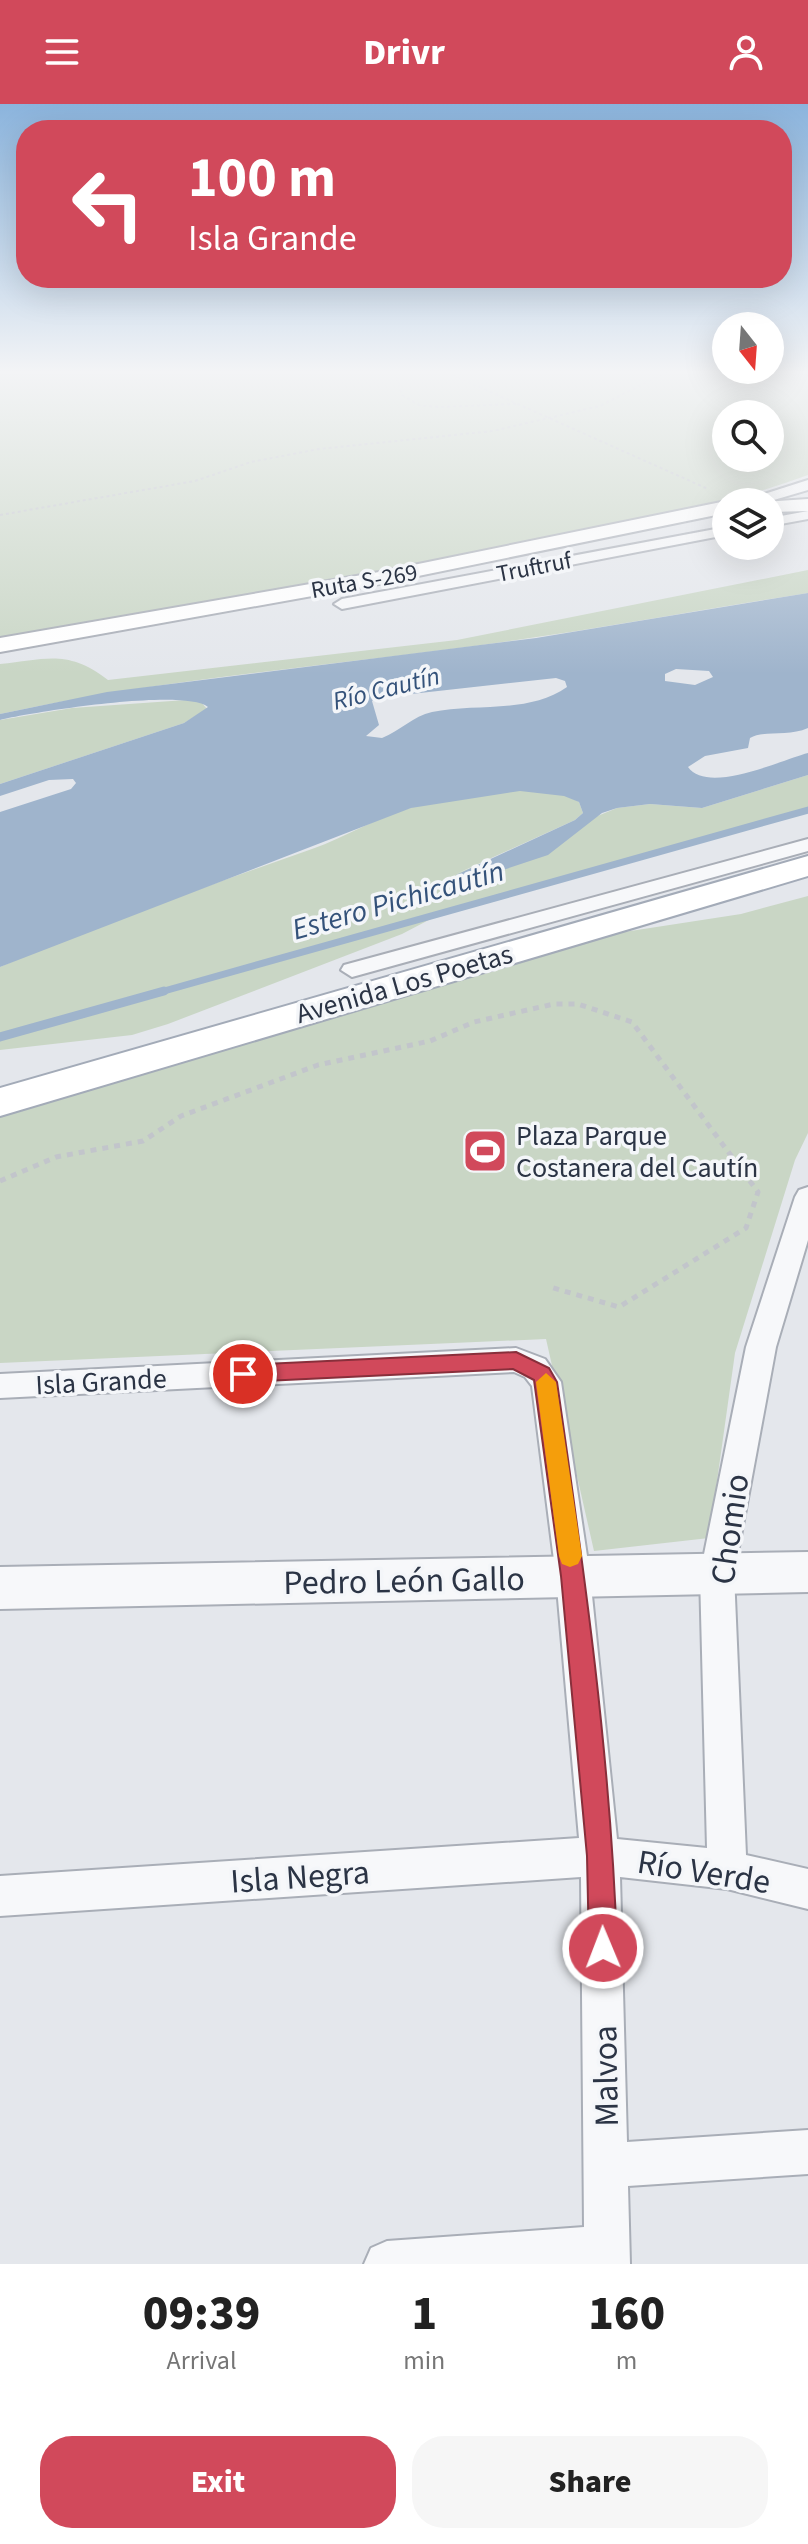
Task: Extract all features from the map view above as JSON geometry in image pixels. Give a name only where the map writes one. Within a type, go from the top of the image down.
[{"type":"main road","points":[[784,506],[808,505]]},
{"type":"main road","name":"Ruta S-269","points":[[0,645],[75,629],[178,614],[511,555],[712,510]]},
{"type":"main road","name":"Avenida Los Poetas","points":[[0,1102],[808,866]]},
{"type":"main road","points":[[606,923],[720,908],[808,884]]},
{"type":"street","points":[[784,492],[808,485]]},
{"type":"street","points":[[784,519],[808,515]]},
{"type":"street","name":"Truftruf","points":[[342,604],[712,534]]},
{"type":"street","points":[[352,970],[808,845]]},
{"type":"street","name":"Chomio","points":[[727,1870],[717,1574],[761,1347],[797,1269],[808,1197]]},
{"type":"street","name":"Isla Grande","points":[[0,1386],[516,1360],[535,1368]]},
{"type":"street","name":"Malvoa","points":[[535,1368],[546,1382],[573,1576],[600,1856],[608,2165],[607,2256]]},
{"type":"street","name":"Pedro León Gallo","points":[[0,1588],[808,1572]]},
{"type":"street","name":"Río Verde","points":[[600,1856],[727,1870],[808,1889]]},
{"type":"street","name":"Isla Negra","points":[[0,1896],[600,1856]]},
{"type":"street","points":[[608,2165],[808,2152]]},
{"type":"street","points":[[387,2264],[607,2256]]},
{"type":"path","points":[[0,515],[195,481],[219,473]]},
{"type":"path","points":[[672,473],[712,490]]},
{"type":"path","points":[[0,1181],[56,1157],[143,1141],[181,1116],[318,1065],[430,1041],[474,1022],[554,1004],[578,1004],[632,1022],[758,1192],[746,1228],[619,1307],[550,1287]]},
{"type":"green space","points":[[0,473],[808,473],[768,488],[712,488],[712,504],[702,507],[374,576],[0,639]]},
{"type":"green space","points":[[808,570],[808,593],[489,644],[110,693],[0,714],[0,664],[57,658],[81,664],[108,680],[457,640]]},
{"type":"green space","points":[[186,700],[201,702],[207,709],[184,723],[0,784],[0,720],[72,708]]},
{"type":"green space","points":[[808,775],[808,810],[446,911],[402,934],[132,1035],[0,1050],[0,967],[116,920],[325,844],[400,811],[474,795],[521,790],[544,791],[579,802],[583,813],[575,820],[456,874],[617,808],[650,804],[702,808]]},
{"type":"green space","points":[[808,896],[808,1133],[795,1160],[735,1353],[709,1538],[594,1551],[546,1339],[0,1363],[0,1108],[611,934],[741,914]]},
{"type":"water","name":"Río Cautín","points":[[808,593],[808,728],[762,734],[750,738],[748,748],[705,756],[688,767],[698,775],[728,777],[808,753],[808,775],[702,808],[650,804],[617,808],[602,813],[548,855],[470,881],[460,880],[456,875],[575,820],[583,813],[579,802],[564,796],[520,791],[411,808],[0,967],[0,812],[71,789],[76,783],[73,779],[49,780],[0,796],[0,784],[184,723],[208,707],[193,702],[140,701],[74,707],[0,720],[0,714],[107,692],[536,638]],"holes":[[[676,669],[709,671],[713,677],[695,685],[665,681],[665,674]],[[556,678],[565,681],[567,687],[536,701],[432,712],[382,738],[366,736],[379,725],[372,701],[375,698]]]},
{"type":"waterway","name":"Estero Pichicautín","points":[[157,993],[808,810]]},
{"type":"waterway","name":"Estero Pichicautín","points":[[0,1037],[164,991]]},
{"type":"slow traffic","points":[[546,1382],[570,1556]]},
{"type":"place","name":"Plaza Parque Costanera del Cautín","points":[[485,1151]]},
{"type":"route","points":[[243,1374],[516,1360],[542,1374],[546,1382],[573,1576],[600,1856],[603,1948]]}]
